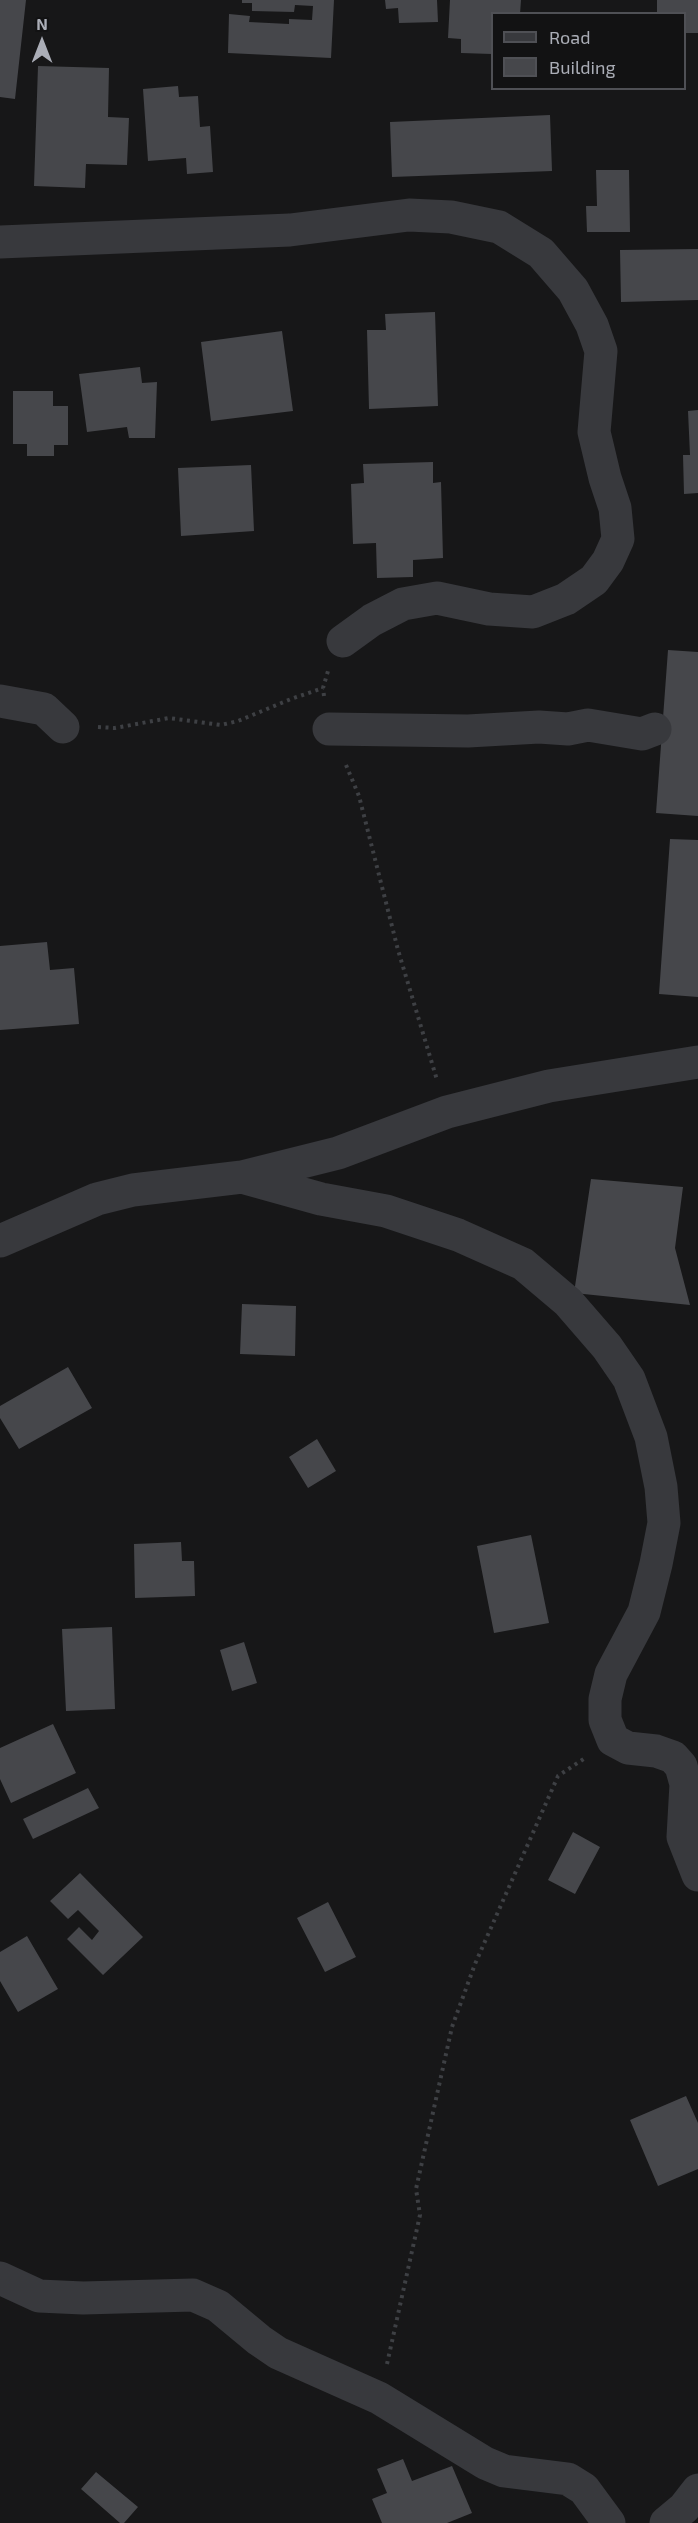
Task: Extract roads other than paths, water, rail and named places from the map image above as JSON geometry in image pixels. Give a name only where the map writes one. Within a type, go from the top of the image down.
[{"type":"street","points":[[0,242],[290,230],[409,215],[450,217],[499,227],[541,253],[573,290],[592,325],[601,351],[594,432],[615,508],[618,538],[608,561],[594,580],[566,599],[532,612],[489,609],[436,598],[402,604],[372,620],[343,641]]},
{"type":"street","points":[[0,701],[44,709],[63,727]]},
{"type":"street","points":[[329,729],[468,731],[539,727],[568,729],[588,724],[642,734],[655,729]]},
{"type":"street","points":[[0,1241],[97,1199],[133,1190],[242,1177],[338,1153],[447,1112],[549,1086],[698,1062]]},
{"type":"street","points":[[242,1177],[321,1199],[386,1211],[458,1235],[523,1264],[568,1302],[607,1347],[629,1379],[651,1437],[661,1487],[664,1523],[644,1612],[611,1674],[605,1699],[605,1720],[613,1740],[628,1748],[689,1758],[682,1837],[698,1875]]},
{"type":"street","points":[[0,2278],[39,2296],[83,2298],[193,2295],[218,2306],[278,2354],[380,2398],[494,2467],[504,2471],[568,2479],[584,2489],[609,2523]]}]
